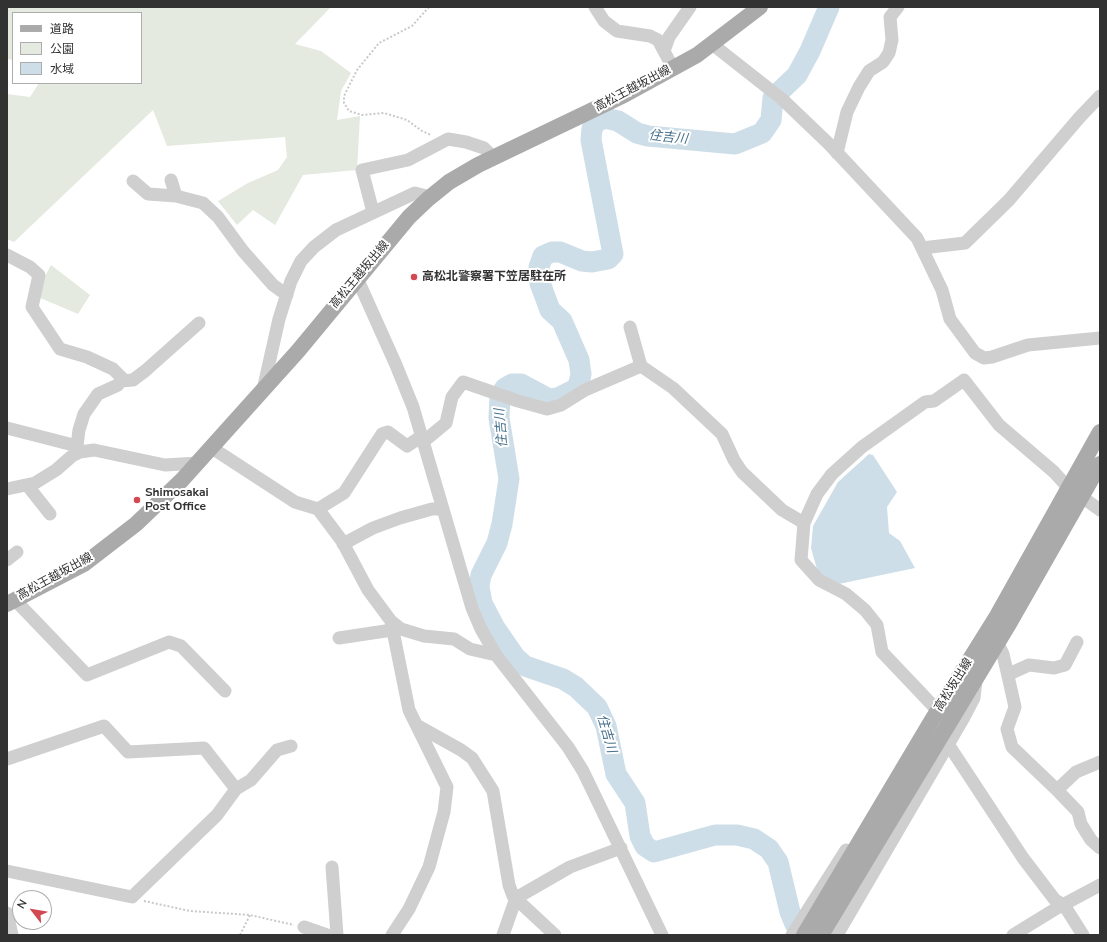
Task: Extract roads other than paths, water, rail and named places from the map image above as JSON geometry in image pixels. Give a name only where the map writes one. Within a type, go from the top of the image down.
[{"type":"main road","name":"高松王越坂出線","points":[[11,602],[90,560],[136,524],[212,448],[298,351],[409,217],[430,197],[450,182],[494,158],[624,95],[672,68],[712,44],[760,7]]},
{"type":"main road","name":"高松坂出線","points":[[821,935],[832,903],[935,715],[989,629],[1100,432]]},
{"type":"main road","name":"高松坂出線","points":[[804,935],[832,903],[998,643],[1100,464]]},
{"type":"street","points":[[595,7],[604,21],[617,31],[650,36],[658,40],[672,68]]},
{"type":"street","points":[[664,51],[669,37],[690,7]]},
{"type":"street","points":[[837,153],[847,112],[859,87],[869,70],[883,62],[889,53],[892,40],[890,17],[898,7]]},
{"type":"street","points":[[712,44],[782,99],[837,153],[918,238],[942,290],[950,319],[975,353],[984,358],[992,357],[1028,345],[1100,338]]},
{"type":"street","points":[[922,248],[965,242],[1009,200],[1079,118],[1100,96]]},
{"type":"street","points":[[373,212],[362,170],[408,160],[448,139],[466,142],[484,148],[494,158]]},
{"type":"street","points":[[171,180],[176,196]]},
{"type":"street","points":[[133,181],[148,194],[176,196],[203,203],[218,217],[248,256],[273,285],[287,295]]},
{"type":"street","points":[[263,390],[279,319],[301,262],[314,247],[336,230],[415,192],[430,197]]},
{"type":"street","points":[[7,255],[30,267],[38,275],[32,307],[60,349],[87,357],[113,369],[122,378],[121,380]]},
{"type":"street","points":[[357,278],[396,364],[413,407],[472,608],[481,628],[496,655],[568,746],[583,771],[662,935]]},
{"type":"street","points":[[121,380],[133,380],[199,322]]},
{"type":"street","points":[[630,327],[641,366],[673,388],[722,434],[734,460],[742,472],[782,510],[804,522]]},
{"type":"street","points":[[318,509],[344,493],[382,434],[388,432],[406,446],[423,439],[446,423],[452,397],[463,382],[518,401],[548,409],[561,405],[585,390],[641,366]]},
{"type":"street","points":[[7,489],[27,485],[46,476],[76,450],[79,430],[84,414],[98,394],[118,385],[121,380]]},
{"type":"street","points":[[792,935],[921,731],[935,715],[882,652],[877,625],[865,610],[846,594],[819,580],[801,560],[804,522],[817,494],[828,479],[862,447],[925,402],[934,401],[964,380],[999,425],[1054,472],[1063,482],[1070,486]]},
{"type":"street","points":[[7,428],[76,450],[94,450],[165,465],[198,463]]},
{"type":"street","points":[[212,448],[295,502],[318,509],[343,544],[368,590],[392,625],[409,710],[446,787],[444,812],[429,867],[409,910],[392,935]]},
{"type":"street","points":[[27,485],[50,514]]},
{"type":"street","points":[[1082,497],[1100,510]]},
{"type":"street","points":[[343,544],[373,528],[400,518],[432,509],[443,509]]},
{"type":"street","points":[[11,602],[87,675],[169,642],[181,646],[225,691]]},
{"type":"street","points":[[339,638],[392,625],[424,636],[454,639],[470,649],[496,655]]},
{"type":"street","points":[[989,629],[1003,654],[1009,674],[1015,707],[1007,729],[1012,747],[1078,812],[1080,824],[1091,840],[1100,848]]},
{"type":"street","points":[[1009,674],[1029,665],[1054,668],[1065,665],[1077,642]]},
{"type":"street","points":[[837,935],[974,698],[976,678]]},
{"type":"street","points":[[7,759],[104,726],[128,752],[204,748],[236,789]]},
{"type":"street","points":[[418,726],[461,750],[472,758],[493,791],[509,884],[516,898],[555,935]]},
{"type":"street","points":[[948,744],[1023,858],[1055,900],[1064,905],[1083,935]]},
{"type":"street","points":[[7,871],[132,897],[217,815],[236,789],[251,780],[277,750],[291,746]]},
{"type":"street","points":[[1057,790],[1076,772],[1100,762]]},
{"type":"street","points":[[503,935],[516,898],[570,867],[621,848]]},
{"type":"street","points":[[332,867],[337,935]]},
{"type":"street","points":[[1013,935],[1100,885]]},
{"type":"street","points":[[7,913],[12,935]]},
{"type":"street","points":[[304,927],[327,935]]},
{"type":"water","points":[[869,454],[873,455],[897,492],[887,507],[889,533],[900,541],[915,568],[834,585],[818,573],[811,548],[813,526],[838,482]]},
{"type":"waterway","name":"住吉川","points":[[810,935],[795,924],[790,912],[778,862],[769,849],[754,839],[737,835],[715,835],[654,852],[645,846],[640,836],[635,803],[616,774],[606,726],[597,707],[576,687],[563,679],[525,666],[515,657],[495,628],[482,603],[479,587],[481,575],[497,543],[502,524],[509,479],[499,418],[500,396],[505,388],[512,384],[521,384],[549,399],[558,398],[576,389],[581,374],[579,360],[562,321],[550,310],[540,283],[539,267],[543,256],[552,252],[560,252],[582,261],[592,262],[608,259],[613,254],[591,140],[592,129],[596,122],[605,118],[618,121],[637,133],[648,136],[735,144],[762,133],[771,120],[773,98],[797,75],[810,51],[829,7]]},
{"type":"place","name":"高松北警察署下笠居駐在所","points":[[414,277]]},
{"type":"place","name":"Shimosakai Post Office","points":[[137,500]]}]
